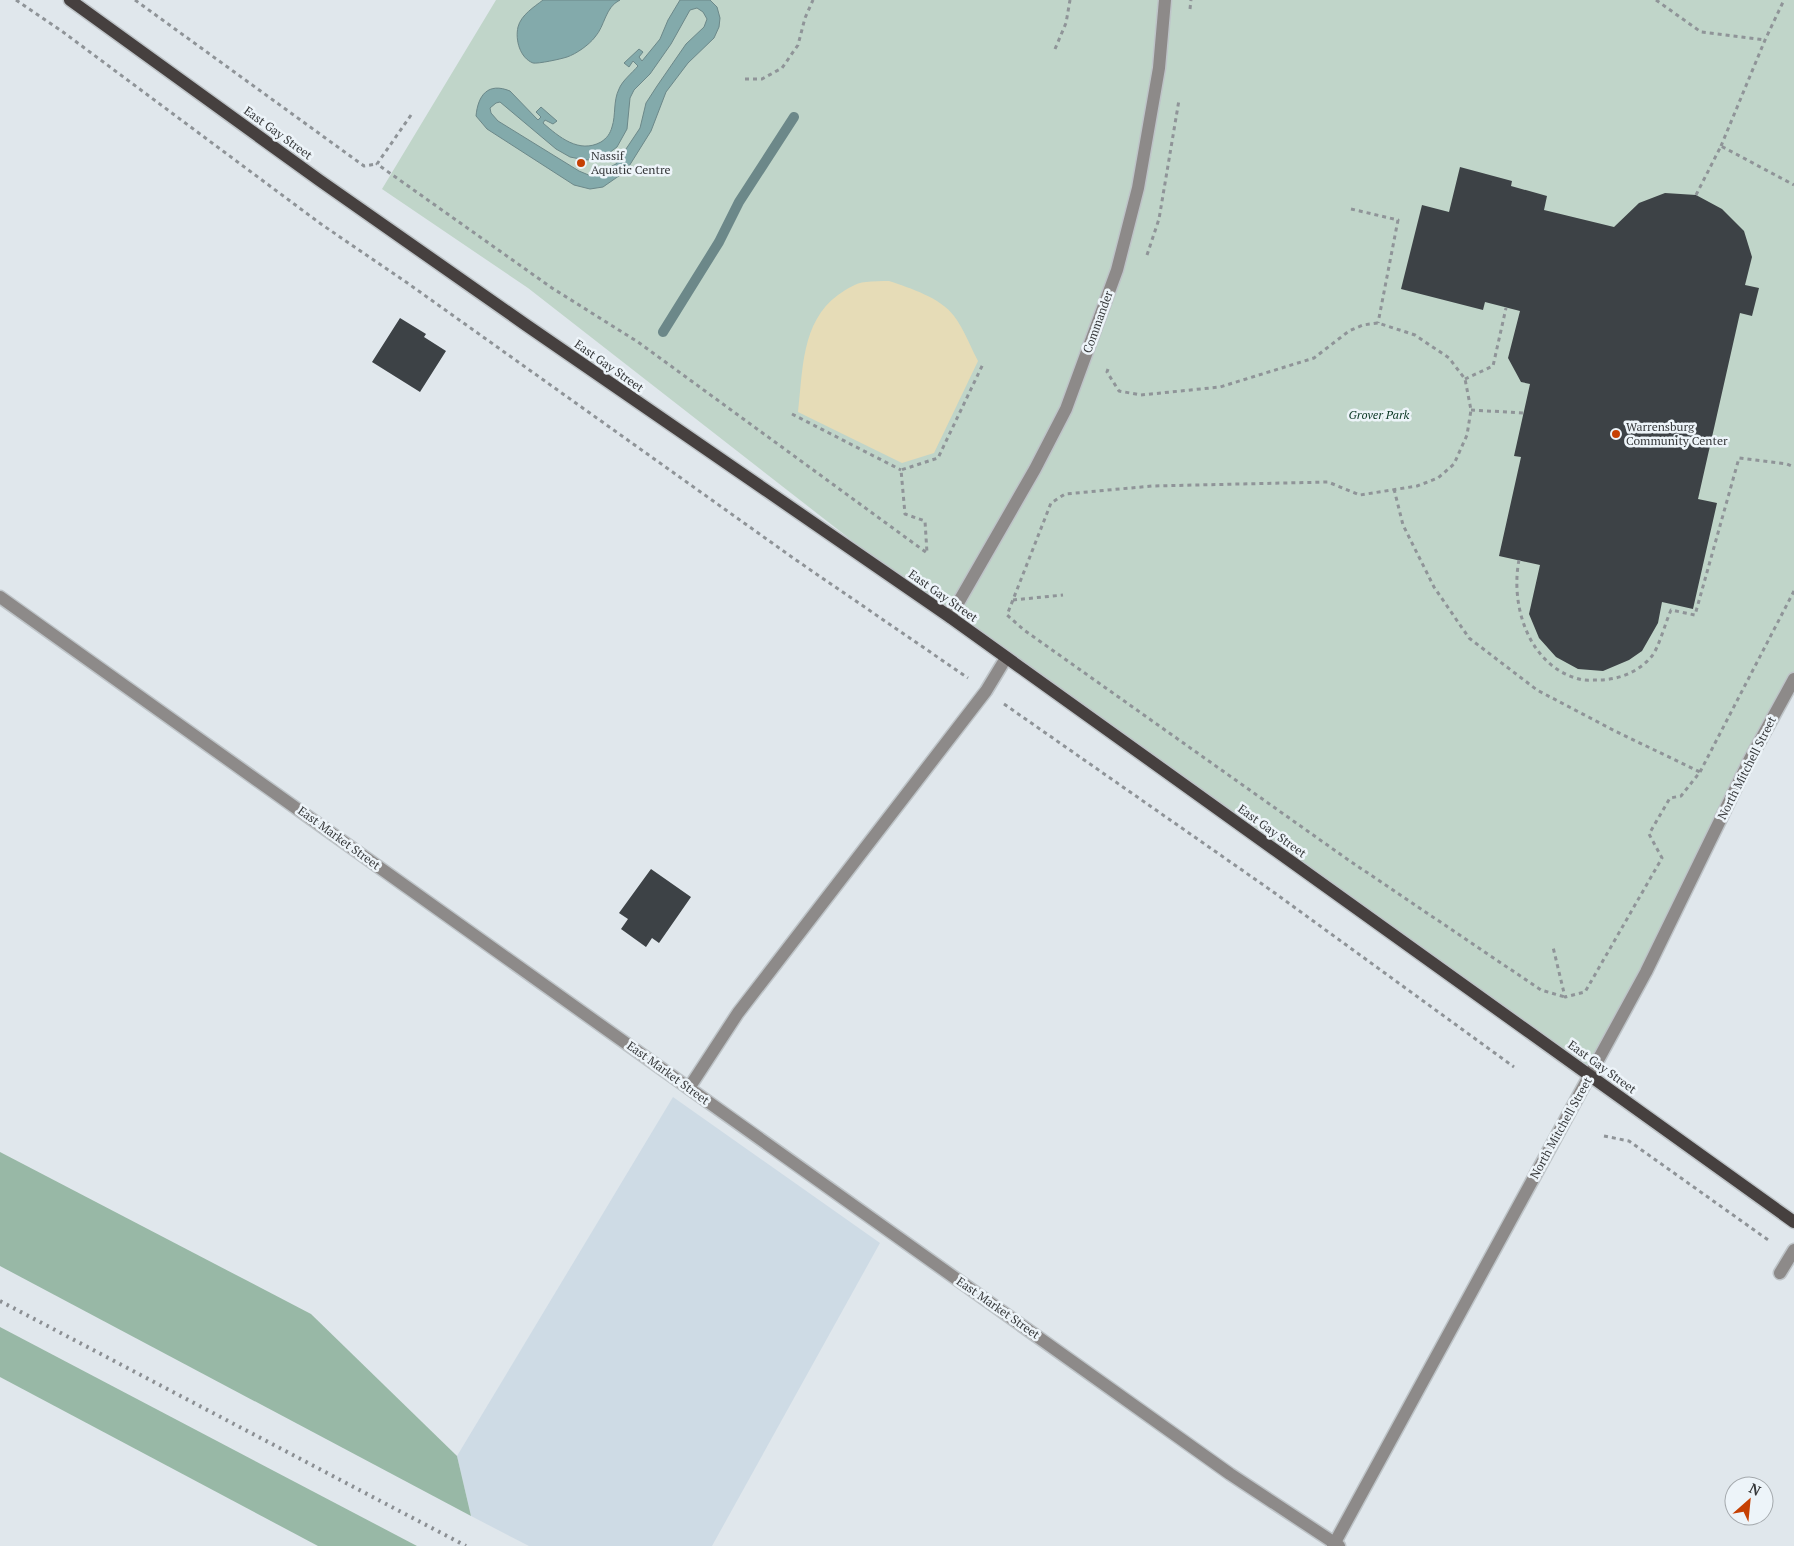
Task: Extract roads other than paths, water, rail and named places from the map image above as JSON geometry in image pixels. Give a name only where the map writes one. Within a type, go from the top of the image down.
[{"type":"main road","name":"East Gay Street","points":[[70,0],[319,180],[518,320],[950,617],[1794,1222]]},
{"type":"street","name":"Commander","points":[[950,617],[1035,469],[1066,409],[1118,270],[1138,188],[1159,68],[1164,0]]},
{"type":"street","name":"East Market Street","points":[[0,597],[1230,1474],[1335,1545]]},
{"type":"street","points":[[689,1088],[738,1013],[986,691],[1006,658]]},
{"type":"street","name":"North Mitchell Street","points":[[1335,1545],[1646,972],[1750,759],[1794,679]]},
{"type":"street","points":[[1780,1273],[1792,1253]]},
{"type":"water","points":[[543,0],[620,0],[611,7],[595,37],[582,49],[564,58],[533,63],[528,61],[522,53],[518,43],[517,32],[525,15]]},
{"type":"water","points":[[680,0],[710,0],[717,7],[720,18],[719,27],[714,38],[688,63],[666,92],[651,131],[626,171],[603,187],[590,189],[574,185],[487,129],[476,116],[482,96],[490,89],[502,89],[510,91],[538,120],[541,117],[536,112],[541,107],[557,121],[553,124],[545,120],[543,123],[556,134],[570,142],[585,146],[601,142],[608,136],[611,129],[620,86],[638,66],[633,61],[629,67],[624,63],[639,49],[643,52],[639,57],[642,61],[660,39],[668,20]],"holes":[[[697,8],[703,12],[707,19],[704,27],[686,44],[646,103],[640,128],[616,164],[591,176],[579,171],[498,121],[491,113],[490,108],[500,102],[556,149],[570,157],[585,160],[601,159],[617,147],[627,129],[630,98],[634,90],[650,74],[671,44],[690,10]]]},
{"type":"waterway","points":[[663,332],[719,242],[739,202],[794,117]]},
{"type":"railway","points":[[0,1301],[466,1546]]},
{"type":"place","name":"Nassif Aquatic Centre","points":[[581,163]]},
{"type":"place","name":"Warrensburg Community Center","points":[[1616,434]]},
{"type":"park label","name":"Grover Park","points":[[1379,415]]}]
